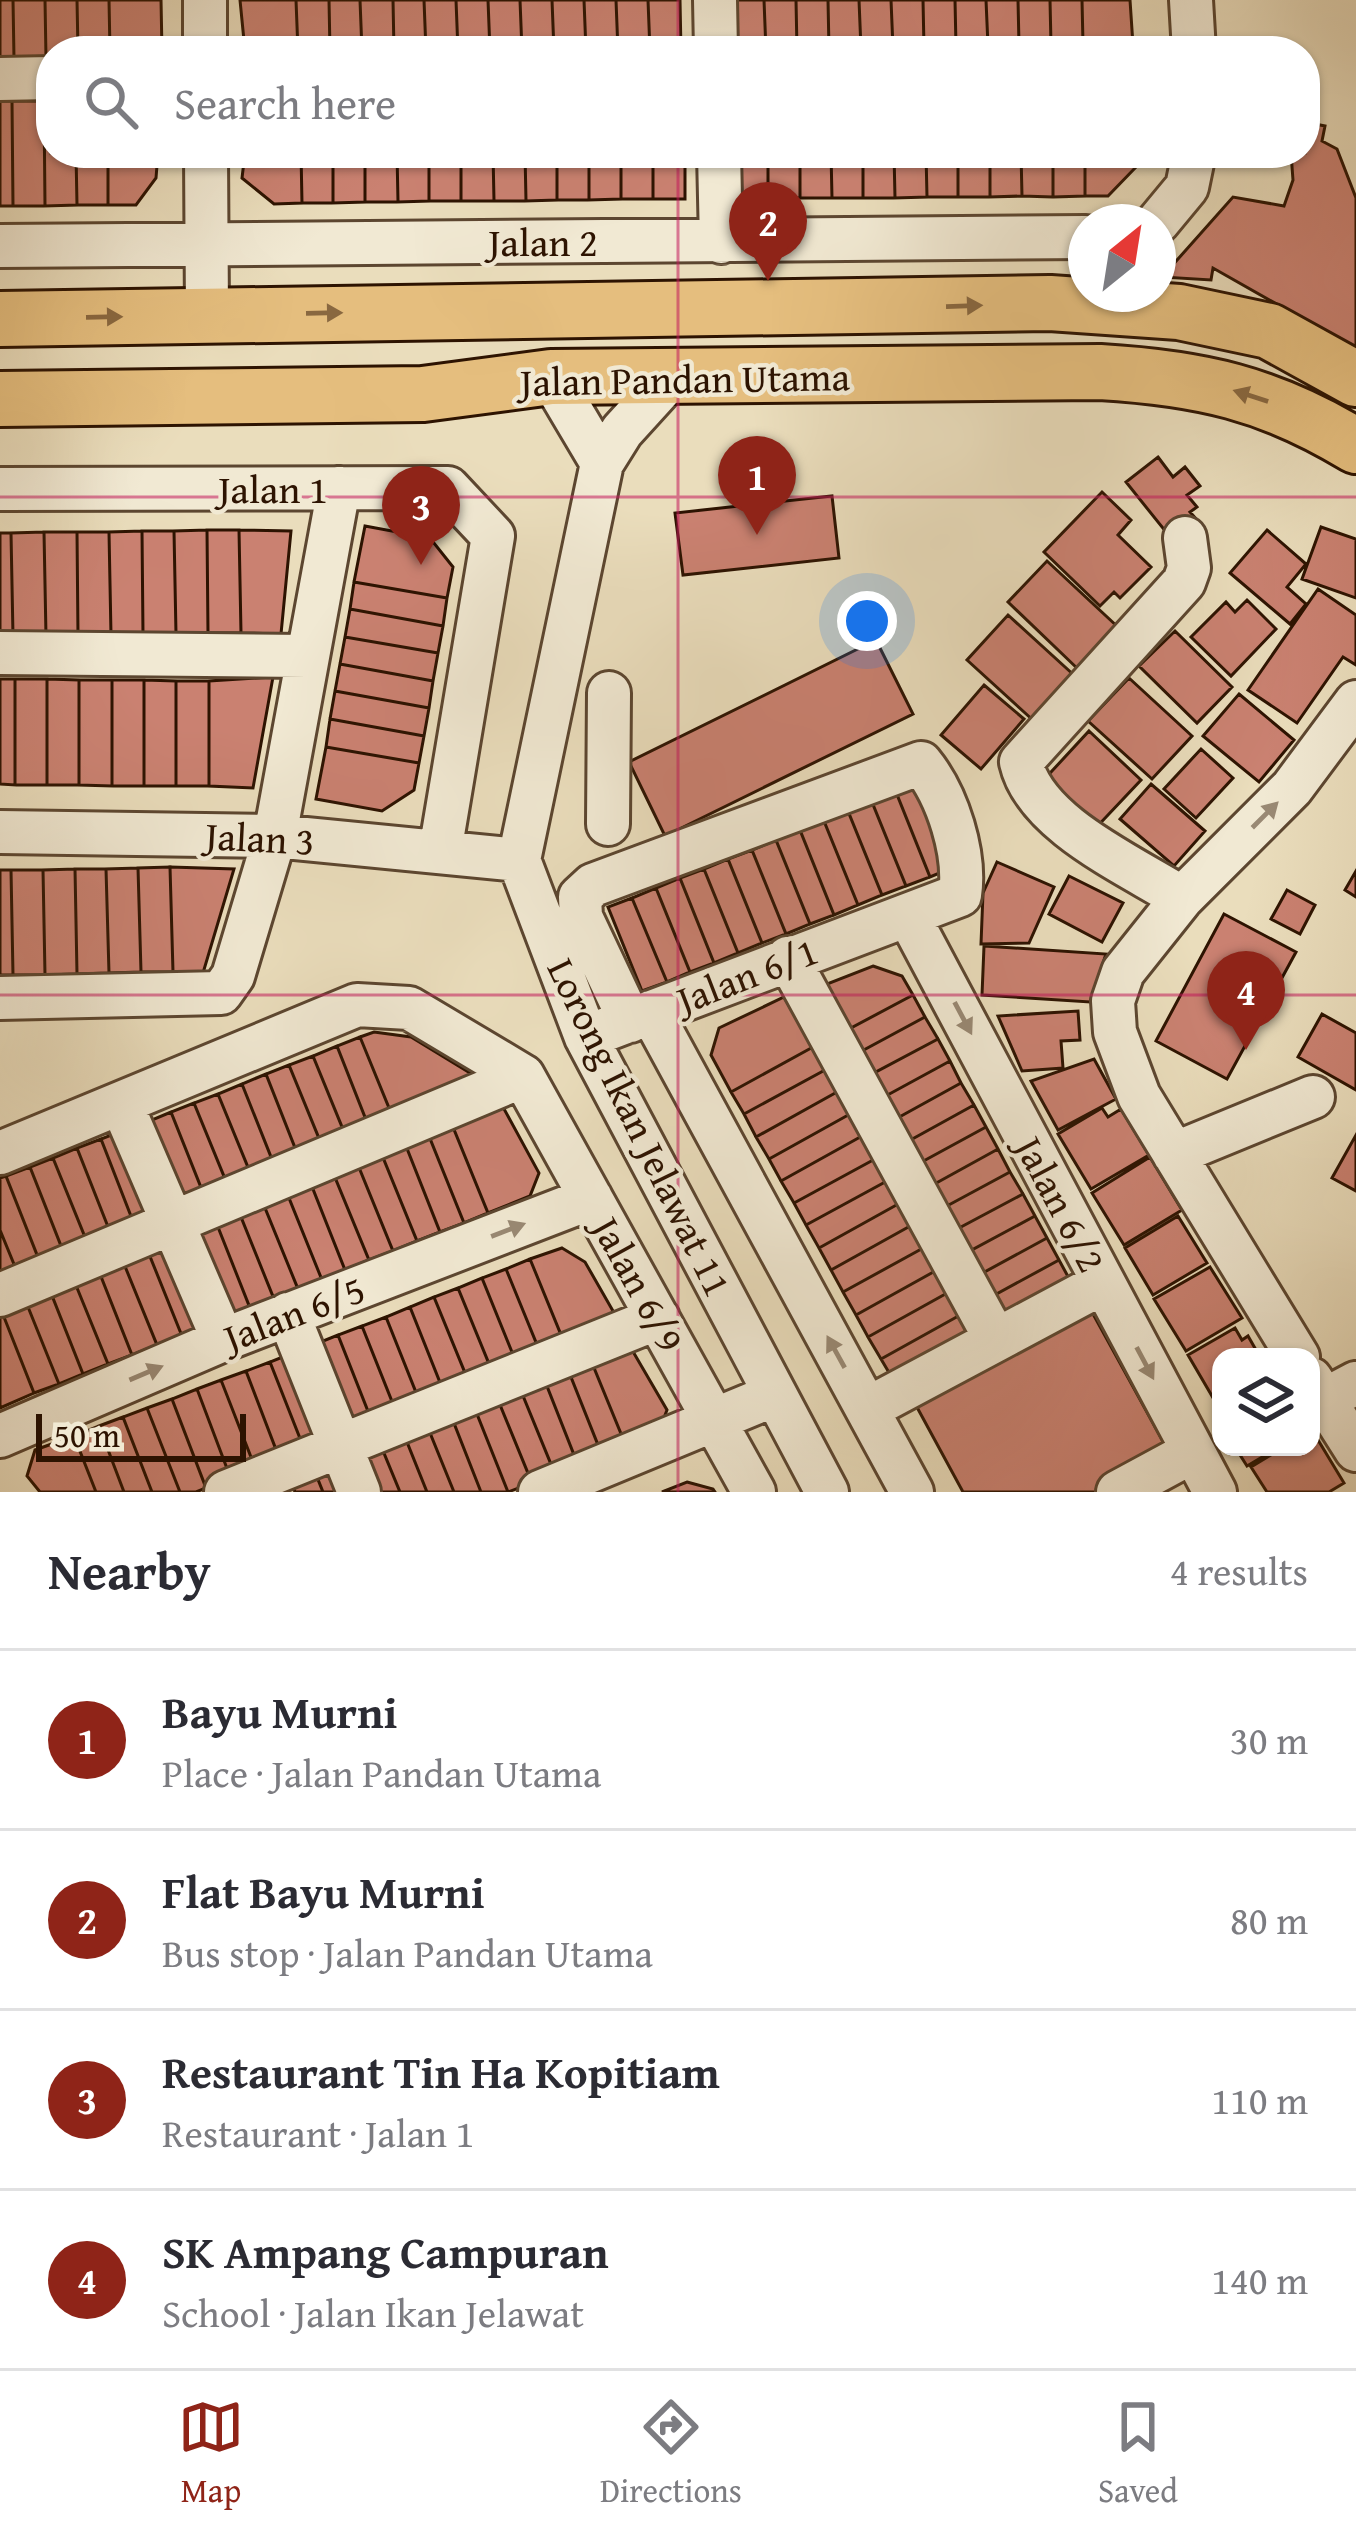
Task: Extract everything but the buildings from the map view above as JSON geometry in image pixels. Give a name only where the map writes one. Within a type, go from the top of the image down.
[{"type":"main road","name":"Jalan Pandan Utama","points":[[0,319],[1050,303],[1179,312],[1269,331],[1356,379]]},
{"type":"main road","points":[[674,308],[708,321],[806,322],[822,334],[826,351],[806,375]]},
{"type":"main road","points":[[0,364],[434,359],[551,377]]},
{"type":"main road","name":"Jalan Pandan Utama","points":[[0,399],[423,394],[551,377],[1100,372],[1190,378],[1256,396],[1356,446]]},
{"type":"street","points":[[205,0],[205,36]]},
{"type":"street","points":[[715,0],[716,36]]},
{"type":"street","points":[[1191,0],[1192,36]]},
{"type":"street","points":[[0,79],[36,78]]},
{"type":"street","points":[[206,168],[207,315]]},
{"type":"street","points":[[719,168],[721,242]]},
{"type":"street","points":[[1173,204],[1187,187],[1191,168]]},
{"type":"street","name":"Jalan 2","points":[[0,246],[1068,237]]},
{"type":"street","points":[[519,860],[602,463],[622,431],[672,376]]},
{"type":"street","points":[[551,377],[602,463]]},
{"type":"street","points":[[0,998],[221,992],[233,976],[275,836],[339,488]]},
{"type":"street","name":"Jalan 1","points":[[0,489],[448,488],[493,536],[440,852]]},
{"type":"street","points":[[1182,898],[1043,809],[1026,787],[1021,762],[1184,582],[1189,568],[1185,538]]},
{"type":"street","points":[[0,653],[307,656]]},
{"type":"street","points":[[608,824],[609,694]]},
{"type":"street","points":[[1293,1348],[1123,1063],[1113,1001],[1123,972],[1182,898],[1292,788],[1356,702]]},
{"type":"street","name":"Jalan 6/1","points":[[586,1037],[641,1017],[788,958],[960,896],[964,866],[933,777],[921,763],[593,885],[580,897],[580,916],[641,1017]]},
{"type":"street","name":"Jalan 3","points":[[0,832],[275,836],[519,860]]},
{"type":"street","name":"Lorong Ikan Jelawat 11","points":[[519,860],[586,1037],[827,1492]]},
{"type":"street","name":"Jalan 6/2","points":[[908,915],[1215,1492]]},
{"type":"street","points":[[788,958],[996,1340]]},
{"type":"street","points":[[0,1153],[357,1005],[409,1008],[524,1076]]},
{"type":"street","points":[[641,1017],[912,1492]]},
{"type":"street","points":[[0,1295],[524,1076]]},
{"type":"street","name":"Jalan 6/9","points":[[524,1076],[754,1492]]},
{"type":"street","points":[[1174,1154],[1313,1096]]},
{"type":"street","points":[[122,1105],[223,1340]]},
{"type":"street","name":"Jalan 6/5","points":[[0,1436],[223,1340],[591,1198]]},
{"type":"street","points":[[867,1409],[1103,1283]]},
{"type":"street","points":[[288,1315],[359,1492]]},
{"type":"street","points":[[226,1492],[658,1318]]},
{"type":"street","points":[[1330,1387],[1356,1450]]},
{"type":"street","points":[[540,1492],[589,1483],[714,1419],[774,1395]]},
{"type":"street","points":[[1118,1492],[1192,1452]]},
{"type":"place","name":"Flat Bayu Murni","points":[[768,281]]},
{"type":"place","name":"Bayu Murni","points":[[757,535]]},
{"type":"place","name":"Restaurant Tin Ha Kopitiam","points":[[421,565]]},
{"type":"place","name":"SK Ampang Campuran","points":[[1246,1050]]}]
